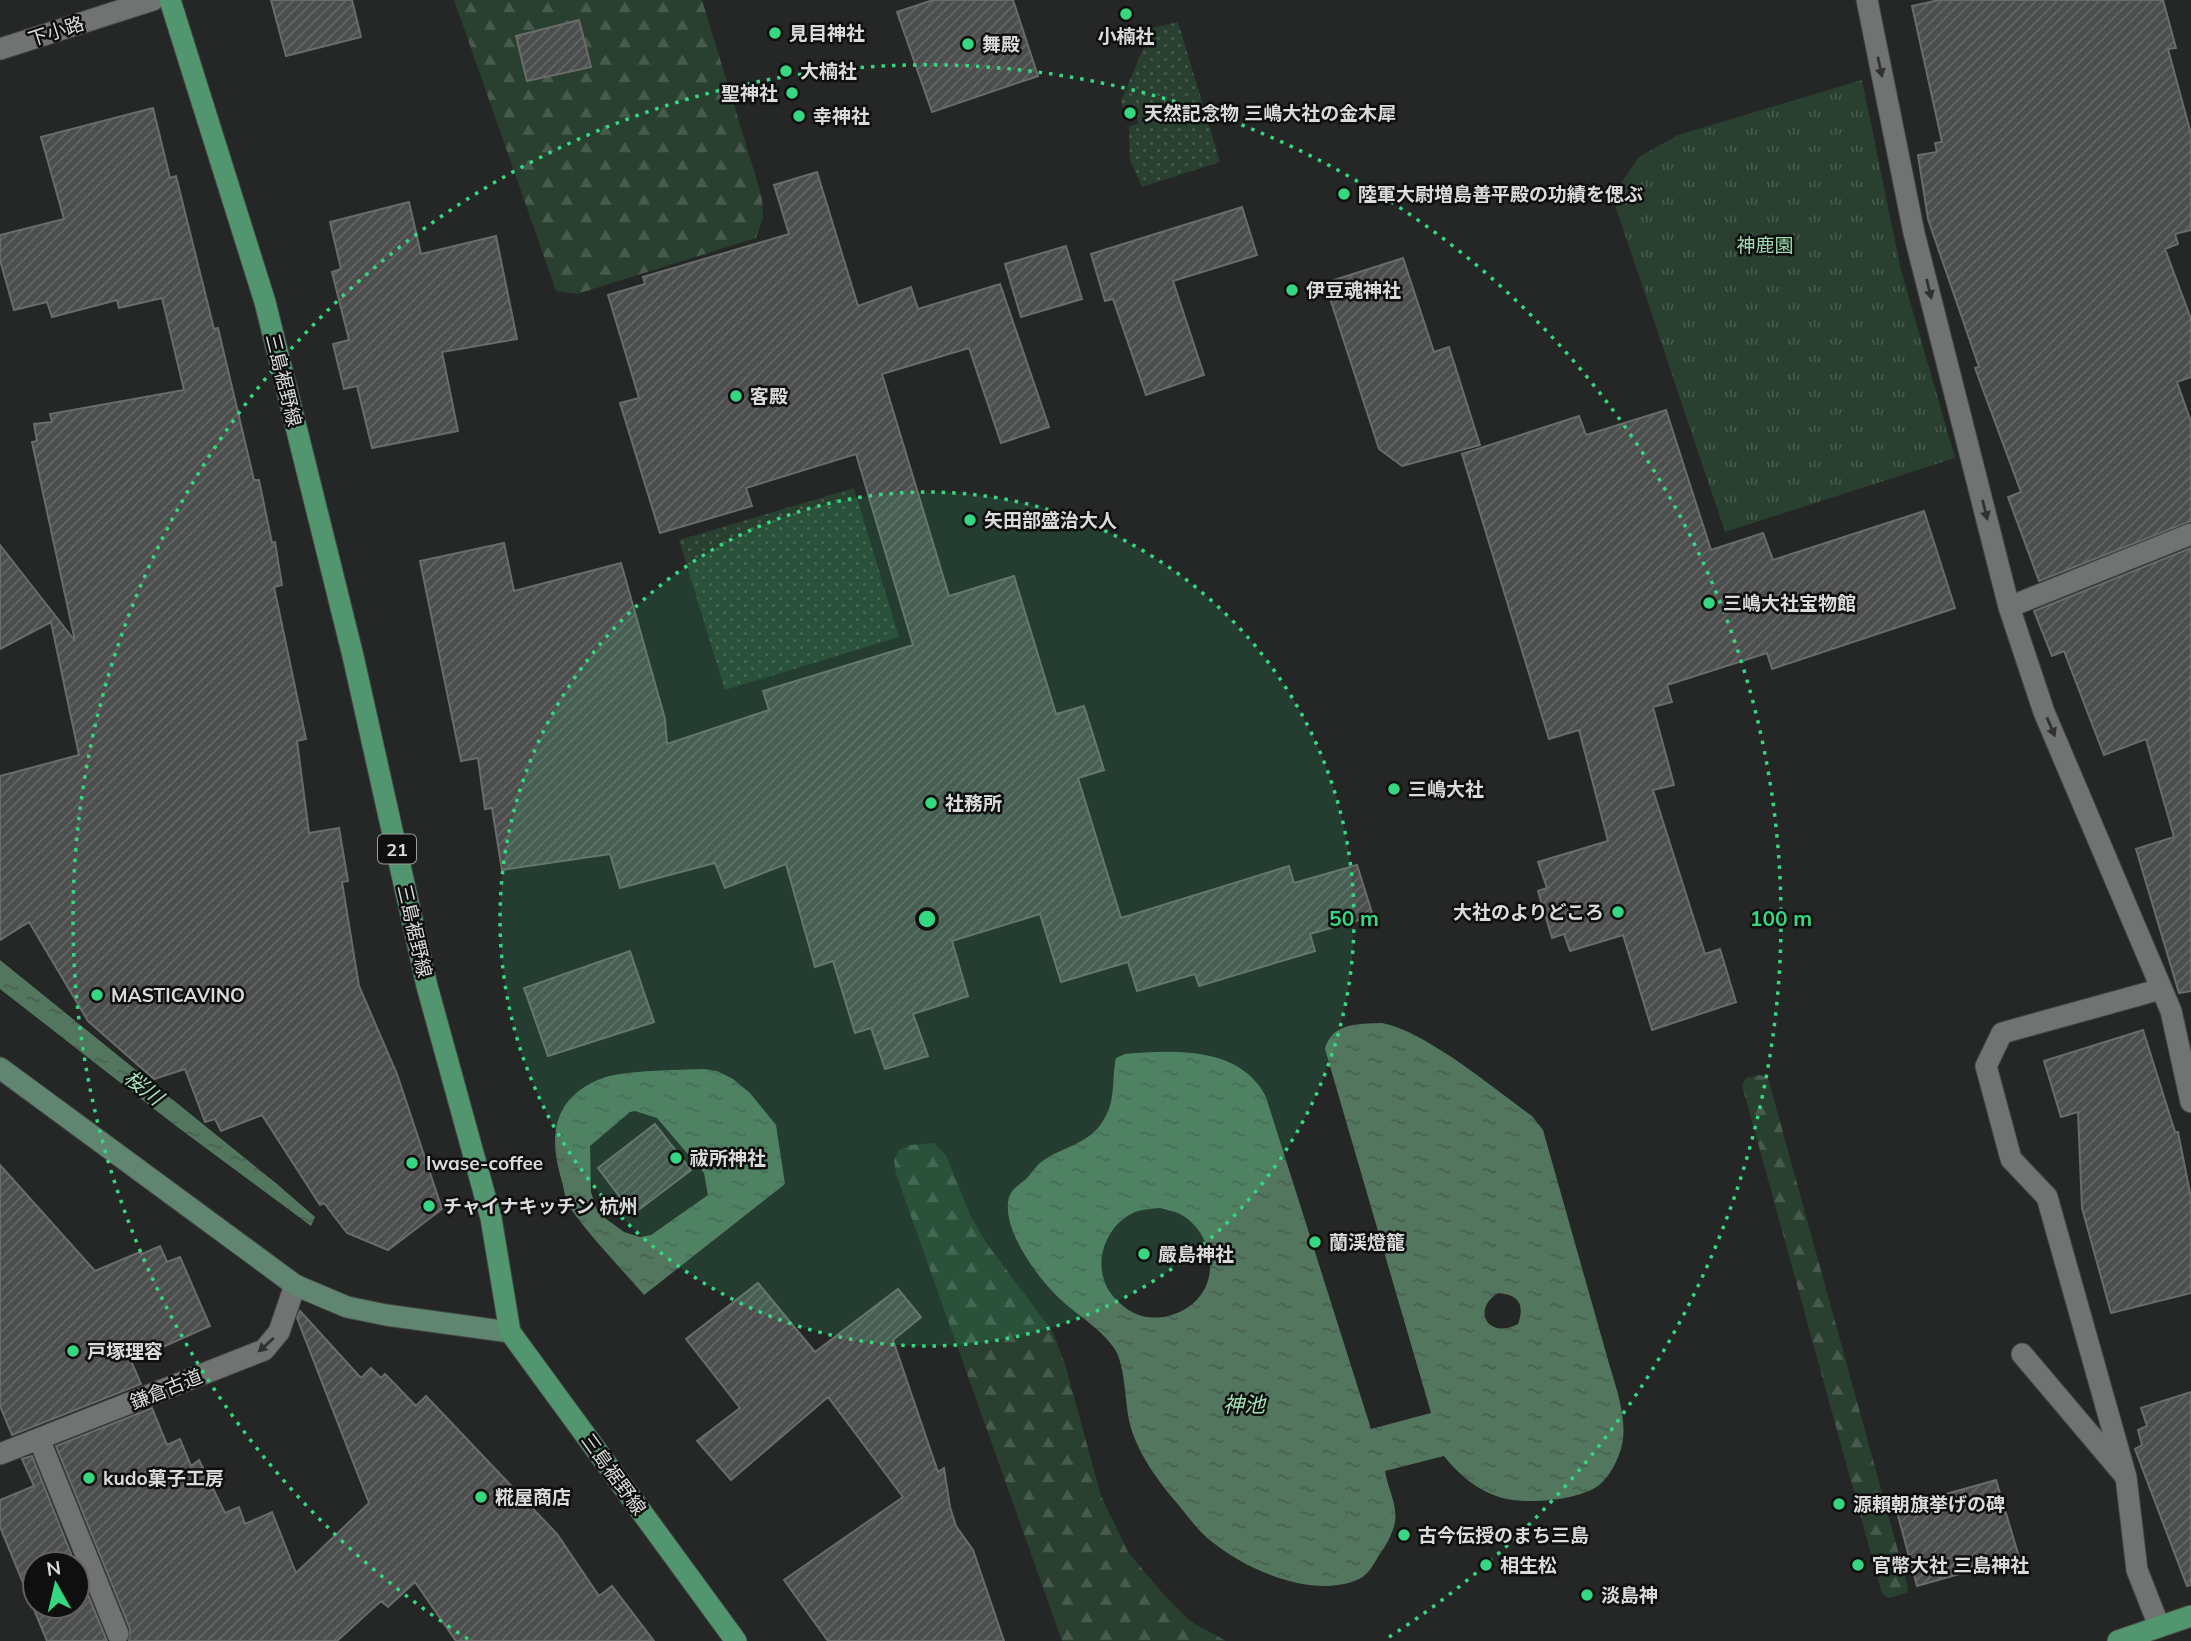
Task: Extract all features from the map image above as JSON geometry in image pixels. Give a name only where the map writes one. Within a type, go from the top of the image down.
[{"type":"main road","name":"三島裾野線","points":[[170,0],[265,302],[353,656],[428,986],[491,1218],[510,1332],[736,1641]]},
{"type":"main road","points":[[2118,1641],[2191,1616]]},
{"type":"street","name":"下小路","points":[[0,49],[153,0]]},
{"type":"street","points":[[1868,0],[1914,233],[2009,607],[2045,712],[2171,1011],[2191,1102]]},
{"type":"street","points":[[2009,607],[2191,534]]},
{"type":"street","points":[[2159,1626],[2137,1570],[2126,1478],[2048,1197],[2011,1159],[1986,1066],[2002,1033],[2161,989]]},
{"type":"street","points":[[0,1068],[295,1285],[347,1307],[510,1332]]},
{"type":"street","name":"鎌倉古道","points":[[0,1454],[264,1350],[279,1332],[295,1285]]},
{"type":"street","points":[[2022,1354],[2126,1478]]},
{"type":"street","points":[[39,1439],[118,1634]]},
{"type":"green space","points":[[454,0],[702,0],[762,197],[763,218],[756,238],[577,294],[556,291]]},
{"type":"green space","points":[[1178,22],[1220,162],[1142,187],[1130,160],[1129,127],[1138,123],[1135,112],[1125,115],[1121,101],[1152,28]]},
{"type":"green space","name":"神鹿園","points":[[1862,80],[1901,270],[1955,458],[1725,532],[1612,196],[1639,157],[1678,135]]},
{"type":"green space","points":[[854,488],[899,637],[725,690],[679,540]]},
{"type":"green space","points":[[1760,1075],[1768,1078],[1908,1587],[1907,1593],[1889,1598],[1882,1594],[1742,1085],[1746,1078]]},
{"type":"green space","points":[[934,1143],[946,1155],[971,1217],[987,1244],[1053,1332],[1065,1364],[1101,1496],[1128,1552],[1190,1621],[1226,1641],[1062,1641],[896,1174],[894,1160],[899,1150],[910,1145]]},
{"type":"water","name":"桜川","points":[[0,960],[277,1184],[315,1217],[311,1226],[176,1126],[0,989]]},
{"type":"water","name":"神池","points":[[1382,1023],[1400,1028],[1439,1049],[1532,1116],[1543,1130],[1619,1399],[1623,1439],[1615,1465],[1598,1486],[1577,1495],[1549,1500],[1522,1501],[1491,1494],[1468,1481],[1444,1456],[1385,1471],[1395,1509],[1395,1522],[1389,1539],[1370,1569],[1359,1579],[1341,1585],[1302,1584],[1261,1571],[1226,1552],[1202,1533],[1161,1484],[1141,1453],[1132,1431],[1118,1355],[1108,1340],[1059,1299],[1037,1273],[1011,1226],[1008,1203],[1012,1192],[1041,1162],[1082,1141],[1101,1124],[1111,1100],[1116,1058],[1125,1054],[1184,1052],[1223,1060],[1240,1068],[1255,1080],[1266,1097],[1371,1429],[1431,1413],[1325,1049],[1329,1040],[1340,1029]],"holes":[[[1160,1208],[1180,1214],[1196,1227],[1207,1246],[1209,1278],[1205,1288],[1191,1305],[1170,1315],[1148,1317],[1127,1309],[1113,1296],[1104,1280],[1102,1259],[1108,1239],[1120,1222],[1138,1211]],[[1498,1293],[1511,1296],[1518,1302],[1521,1311],[1518,1324],[1498,1328],[1487,1321],[1486,1307]]]},
{"type":"water","points":[[704,1069],[717,1071],[733,1079],[750,1093],[776,1125],[785,1184],[644,1295],[569,1205],[555,1146],[559,1118],[574,1095],[603,1078],[638,1072]],"holes":[[[630,1112],[657,1118],[704,1173],[708,1195],[651,1235],[640,1237],[624,1232],[598,1213],[591,1192],[590,1146]]]},
{"type":"building","points":[[271,0],[352,0],[361,37],[286,56]]},
{"type":"building","name":"舞殿","points":[[933,0],[1013,0],[1038,76],[932,112],[897,12]]},
{"type":"building","points":[[1939,0],[2163,0],[2176,48],[2168,49],[2191,134],[2191,230],[2175,234],[2178,244],[2165,249],[2191,319],[2191,377],[2177,382],[2191,422],[2191,521],[2039,581],[2008,497],[2021,492],[1975,368],[1979,367],[1928,219],[1918,155],[1937,152],[1935,143],[1942,142],[1912,6]]},
{"type":"building","points":[[579,20],[591,67],[527,81],[516,36]]},
{"type":"building","points":[[153,108],[170,178],[176,176],[214,329],[218,328],[254,480],[259,480],[272,543],[275,542],[282,585],[274,587],[306,739],[297,741],[309,833],[339,828],[348,881],[342,882],[359,986],[397,1074],[442,1209],[388,1250],[347,1233],[324,1203],[320,1205],[262,1115],[221,1131],[215,1119],[205,1122],[185,1069],[154,1079],[88,1021],[29,922],[0,940],[0,776],[79,755],[51,622],[0,649],[0,545],[75,641],[32,442],[37,441],[34,424],[52,422],[50,414],[184,390],[162,298],[119,308],[117,300],[52,317],[47,302],[14,310],[0,260],[0,235],[64,219],[41,137]]},
{"type":"building","points":[[817,172],[858,306],[911,287],[918,309],[1000,284],[1049,427],[1001,443],[969,348],[882,374],[949,596],[1014,576],[1056,714],[1084,706],[1104,770],[1078,778],[1121,918],[1289,866],[1294,883],[1357,865],[1373,916],[1310,934],[1315,951],[1199,986],[1195,974],[1137,991],[1128,962],[1061,982],[1040,914],[952,941],[968,996],[913,1014],[928,1056],[885,1069],[871,1028],[855,1033],[833,961],[815,967],[786,864],[725,888],[715,863],[620,888],[610,854],[502,870],[492,808],[485,809],[478,758],[461,761],[420,561],[504,543],[514,591],[621,563],[665,719],[667,744],[769,710],[763,691],[913,645],[856,454],[746,488],[752,506],[660,533],[620,403],[639,398],[608,295],[645,284],[643,277],[789,234],[774,185]]},
{"type":"building","points":[[409,202],[421,254],[496,236],[517,339],[442,352],[458,431],[372,448],[357,386],[344,389],[333,344],[349,340],[332,272],[341,269],[330,222]]},
{"type":"building","points":[[1242,207],[1257,255],[1173,281],[1204,375],[1146,395],[1113,299],[1105,301],[1091,254]]},
{"type":"building","points":[[1066,246],[1082,299],[1021,317],[1005,264]]},
{"type":"building","points":[[1403,258],[1434,352],[1449,347],[1480,445],[1402,466],[1379,449],[1325,283]]},
{"type":"building","points":[[1666,410],[1711,550],[1763,533],[1773,560],[1924,511],[1955,608],[1772,669],[1767,653],[1667,685],[1672,702],[1653,707],[1674,785],[1653,790],[1705,954],[1720,949],[1736,1002],[1652,1030],[1623,935],[1570,951],[1564,934],[1552,938],[1538,891],[1547,888],[1538,862],[1608,841],[1579,730],[1549,739],[1462,454],[1579,416],[1586,435]]},
{"type":"building","points":[[2191,548],[2191,991],[2179,993],[2136,849],[2174,837],[2146,739],[2104,755],[2064,651],[2052,656],[2034,611]]},
{"type":"building","points":[[630,951],[654,1022],[548,1056],[524,988]]},
{"type":"building","points":[[2143,1030],[2175,1132],[2178,1132],[2191,1198],[2191,1293],[2111,1313],[2082,1208],[2078,1112],[2061,1117],[2044,1061]]},
{"type":"building","points":[[655,1124],[691,1170],[633,1214],[598,1168]]},
{"type":"building","points":[[0,1165],[95,1271],[160,1246],[167,1262],[180,1257],[210,1326],[131,1361],[141,1384],[12,1435],[0,1406]]},
{"type":"building","points":[[758,1283],[815,1352],[898,1289],[921,1317],[893,1340],[938,1472],[944,1468],[956,1526],[973,1550],[1004,1641],[828,1641],[784,1580],[903,1497],[828,1397],[731,1480],[697,1441],[740,1408],[686,1339]]},
{"type":"building","points":[[300,1311],[361,1378],[371,1368],[381,1378],[385,1374],[416,1406],[426,1396],[557,1534],[599,1596],[612,1586],[654,1641],[456,1641],[415,1582],[388,1607],[381,1601],[337,1641],[129,1641],[130,1629],[56,1446],[152,1408],[167,1445],[180,1439],[191,1466],[199,1460],[225,1513],[239,1507],[245,1524],[272,1512],[296,1573],[369,1503],[297,1318]]},
{"type":"building","points":[[2191,1392],[2191,1585],[2187,1586],[2135,1449],[2142,1445],[2138,1430],[2147,1426],[2141,1408]]},
{"type":"building","points":[[32,1456],[69,1550],[21,1550],[21,1578],[0,1527],[0,1500],[34,1486],[22,1459]]},
{"type":"building","points":[[1996,1480],[2019,1557],[1917,1586],[1896,1508]]},
{"type":"building","points":[[91,1602],[107,1641],[47,1641],[38,1620],[91,1620]]},
{"type":"place","name":"小楠社","points":[[1126,14]]},
{"type":"place","name":"見目神社","points":[[775,33]]},
{"type":"place","name":"舞殿","points":[[968,44]]},
{"type":"place","name":"大楠社","points":[[786,71]]},
{"type":"place","name":"聖神社","points":[[792,93]]},
{"type":"place","name":"天然記念物 三嶋大社の金木犀","points":[[1130,113]]},
{"type":"place","name":"幸神社","points":[[799,116]]},
{"type":"place","name":"陸軍大尉増島善平殿の功績を偲ぶ","points":[[1344,194]]},
{"type":"place","name":"伊豆魂神社","points":[[1292,290]]},
{"type":"place","name":"客殿","points":[[736,396]]},
{"type":"place","name":"矢田部盛治大人","points":[[970,520]]},
{"type":"place","name":"三嶋大社宝物館","points":[[1709,603]]},
{"type":"place","name":"三嶋大社","points":[[1394,789]]},
{"type":"place","name":"社務所","points":[[931,803]]},
{"type":"place","name":"大社のよりどころ","points":[[1618,912]]},
{"type":"place","name":"MASTICAVINO","points":[[97,995]]},
{"type":"place","name":"祓所神社","points":[[676,1158]]},
{"type":"place","name":"Iwase-coffee","points":[[412,1163]]},
{"type":"place","name":"チャイナキッチン 杭州","points":[[429,1206]]},
{"type":"place","name":"蘭渓燈籠","points":[[1315,1242]]},
{"type":"place","name":"嚴島神社","points":[[1144,1254]]},
{"type":"place","name":"戸塚理容","points":[[73,1351]]},
{"type":"place","name":"kudo菓子工房","points":[[89,1478]]},
{"type":"place","name":"糀屋商店","points":[[481,1497]]},
{"type":"place","name":"源賴朝旗挙げの碑","points":[[1839,1504]]},
{"type":"place","name":"古今伝授のまち三島","points":[[1404,1535]]},
{"type":"place","name":"相生松","points":[[1486,1565]]},
{"type":"place","name":"官幣大社 三島神社","points":[[1858,1565]]},
{"type":"place","name":"淡島神","points":[[1587,1595]]}]
